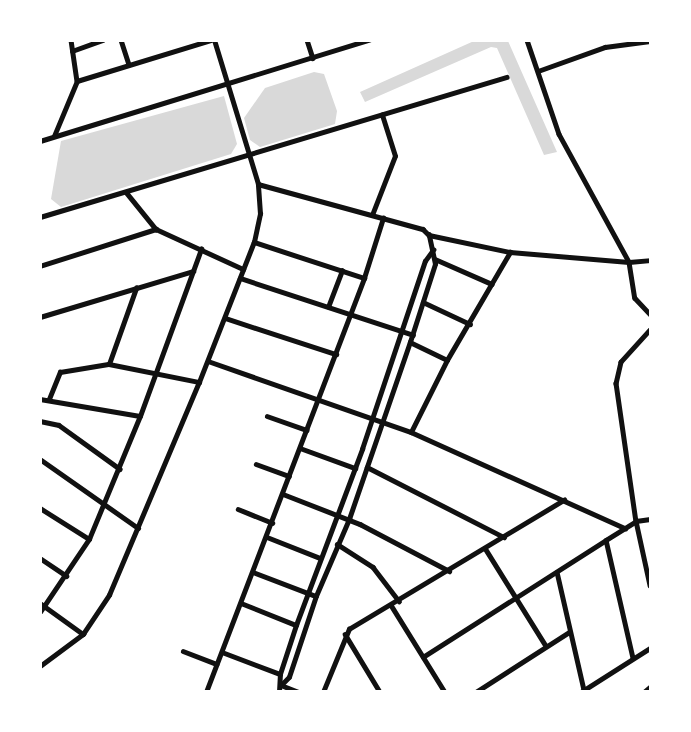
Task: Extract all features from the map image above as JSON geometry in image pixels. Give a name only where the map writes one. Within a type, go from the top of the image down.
[{"type":"street","points":[[54,136],[77,81],[70,40]]},
{"type":"street","points":[[72,51],[103,40]]},
{"type":"street","points":[[121,40],[129,65]]},
{"type":"street","points":[[40,666],[83,634],[109,595],[208,361],[254,242],[260,214],[258,184],[246,156],[227,84],[212,40],[77,81]]},
{"type":"street","points":[[307,40],[313,58]]},
{"type":"street","points":[[40,148],[41,141],[54,136],[369,40]]},
{"type":"street","points":[[527,40],[563,142],[629,262],[635,298],[651,314]]},
{"type":"street","points":[[538,71],[605,47],[651,41]]},
{"type":"street","points":[[40,217],[506,77]]},
{"type":"street","points":[[372,215],[395,156],[382,115]]},
{"type":"street","points":[[258,184],[423,229],[429,235],[435,259],[410,342],[349,519],[316,596],[289,677],[281,685]]},
{"type":"street","points":[[126,192],[156,229],[243,269]]},
{"type":"street","points":[[206,692],[336,354],[383,218]]},
{"type":"street","points":[[40,266],[156,229]]},
{"type":"street","points":[[429,235],[510,252],[629,262],[651,260]]},
{"type":"street","points":[[254,242],[364,278]]},
{"type":"street","points":[[40,612],[46,607],[67,576],[89,539],[120,468],[201,249]]},
{"type":"street","points":[[279,692],[280,674],[296,625],[355,468],[403,332],[425,261],[433,250]]},
{"type":"street","points":[[411,432],[447,360],[510,252]]},
{"type":"street","points":[[435,259],[492,284]]},
{"type":"street","points":[[40,317],[193,271]]},
{"type":"street","points":[[328,307],[342,271]]},
{"type":"street","points":[[240,278],[412,334]]},
{"type":"street","points":[[109,363],[136,288]]},
{"type":"street","points":[[423,302],[470,324]]},
{"type":"street","points":[[225,318],[336,354]]},
{"type":"street","points":[[651,330],[621,362],[616,383],[636,521],[651,585]]},
{"type":"street","points":[[410,342],[447,360]]},
{"type":"street","points":[[208,361],[411,432],[625,528]]},
{"type":"street","points":[[49,399],[60,372],[109,363],[199,382]]},
{"type":"street","points":[[40,399],[140,416]]},
{"type":"street","points":[[267,416],[307,430]]},
{"type":"street","points":[[40,421],[59,425],[120,468]]},
{"type":"street","points":[[300,448],[355,468]]},
{"type":"street","points":[[40,459],[138,528]]},
{"type":"street","points":[[256,464],[289,476]]},
{"type":"street","points":[[367,467],[504,537]]},
{"type":"street","points":[[283,494],[349,519],[449,571]]},
{"type":"street","points":[[323,692],[345,634],[564,500]]},
{"type":"street","points":[[40,508],[89,539]]},
{"type":"street","points":[[238,509],[272,523]]},
{"type":"street","points":[[423,657],[636,521],[651,519]]},
{"type":"street","points":[[267,537],[320,558]]},
{"type":"street","points":[[606,540],[633,658]]},
{"type":"street","points":[[338,544],[373,567],[399,601]]},
{"type":"street","points":[[485,548],[546,646]]},
{"type":"street","points":[[40,558],[67,576]]},
{"type":"street","points":[[253,572],[316,596]]},
{"type":"street","points":[[557,572],[583,691],[651,648]]},
{"type":"street","points":[[40,603],[83,634]]},
{"type":"street","points":[[241,603],[296,625]]},
{"type":"street","points":[[391,605],[445,692]]},
{"type":"street","points":[[476,692],[569,632]]},
{"type":"street","points":[[345,634],[378,690]]},
{"type":"street","points":[[183,651],[217,664]]},
{"type":"street","points":[[222,652],[280,674]]},
{"type":"street","points":[[281,685],[298,692]]},
{"type":"street","points":[[644,692],[651,687]]},
{"type":"shaded area","points":[[474,41],[508,41],[557,152],[544,155],[497,48],[491,47],[365,102],[360,92]]},
{"type":"shaded area","points":[[314,72],[324,74],[337,111],[335,124],[260,147],[250,140],[244,118],[265,88]]},
{"type":"shaded area","points":[[224,96],[237,144],[231,154],[61,207],[51,199],[61,141]]}]
